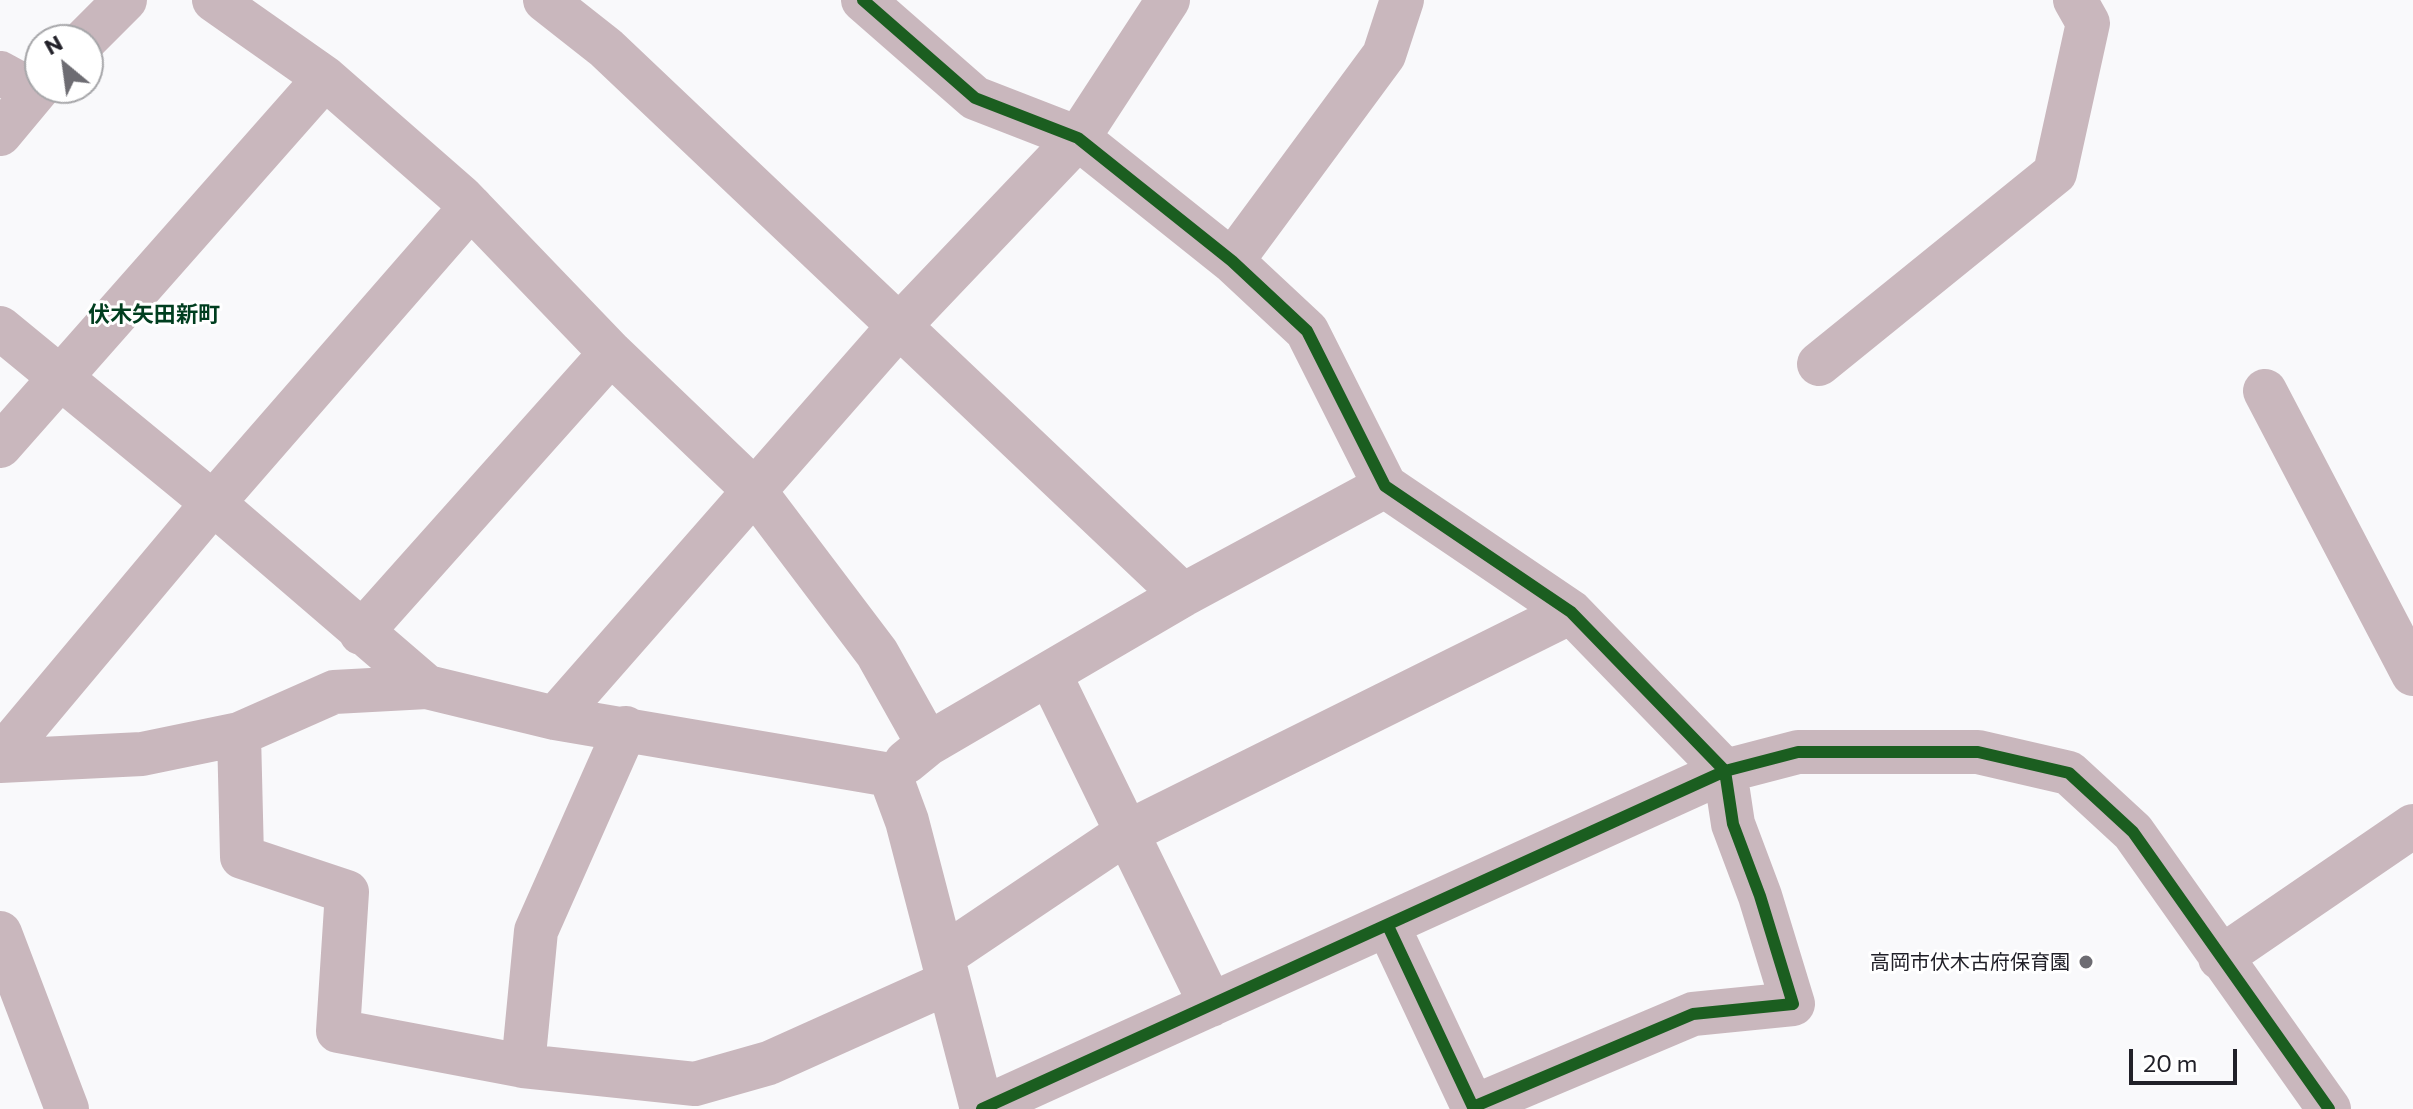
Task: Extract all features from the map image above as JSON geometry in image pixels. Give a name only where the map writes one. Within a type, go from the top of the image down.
[{"type":"street","points":[[101,24],[125,0]]},
{"type":"street","points":[[214,0],[267,14],[325,78],[471,207],[611,353],[753,489],[877,653],[928,744]]},
{"type":"street","points":[[545,0],[606,48],[1183,595]]},
{"type":"street","points":[[863,0],[975,98],[1078,138],[1232,261],[1307,331],[1385,486],[1571,612],[1725,771],[1733,824],[1760,896],[1793,1004],[1693,1014],[1473,1107],[1388,926]]},
{"type":"street","points":[[555,718],[899,326],[1078,138],[1168,0]]},
{"type":"street","points":[[1232,261],[1384,55],[1402,0]]},
{"type":"street","points":[[1819,364],[2055,173],[2088,23],[2075,0]]},
{"type":"street","points":[[0,446],[325,78]]},
{"type":"street","points":[[0,134],[24,86]]},
{"type":"street","points":[[0,759],[213,503],[471,207]]},
{"type":"street","points":[[0,328],[57,378],[213,503],[427,687]]},
{"type":"street","points":[[361,633],[611,353]]},
{"type":"street","points":[[2265,391],[2413,674]]},
{"type":"street","points":[[0,759],[142,754],[239,734],[334,692],[427,687],[555,718],[890,775],[928,744],[1183,595],[1385,486]]},
{"type":"street","points":[[239,734],[242,857],[347,892],[338,1031],[523,1066],[695,1084],[769,1063],[945,970],[1126,833],[1571,612]]},
{"type":"street","points":[[1050,675],[1211,1005]]},
{"type":"street","points":[[523,1066],[536,931],[626,728]]},
{"type":"street","points":[[890,775],[907,821],[982,1109],[1725,771],[1798,752],[1978,752],[2069,773],[2133,832],[2329,1109]]},
{"type":"street","points":[[2220,958],[2413,826]]},
{"type":"street","points":[[0,933],[67,1109]]},
{"type":"cycle path","points":[[863,0],[975,98],[1078,138],[1232,261],[1307,331],[1385,486],[1571,612],[1725,771],[1733,824],[1760,896],[1793,1004],[1693,1014],[1473,1107],[1388,926]]},
{"type":"cycle path","points":[[982,1109],[1725,771],[1798,752],[1978,752],[2069,773],[2133,832],[2329,1109]]},
{"type":"place","name":"高岡市伏木古府保育園","points":[[2086,962]]},
{"type":"district","name":"伏木矢田新町","points":[[154,315]]}]
